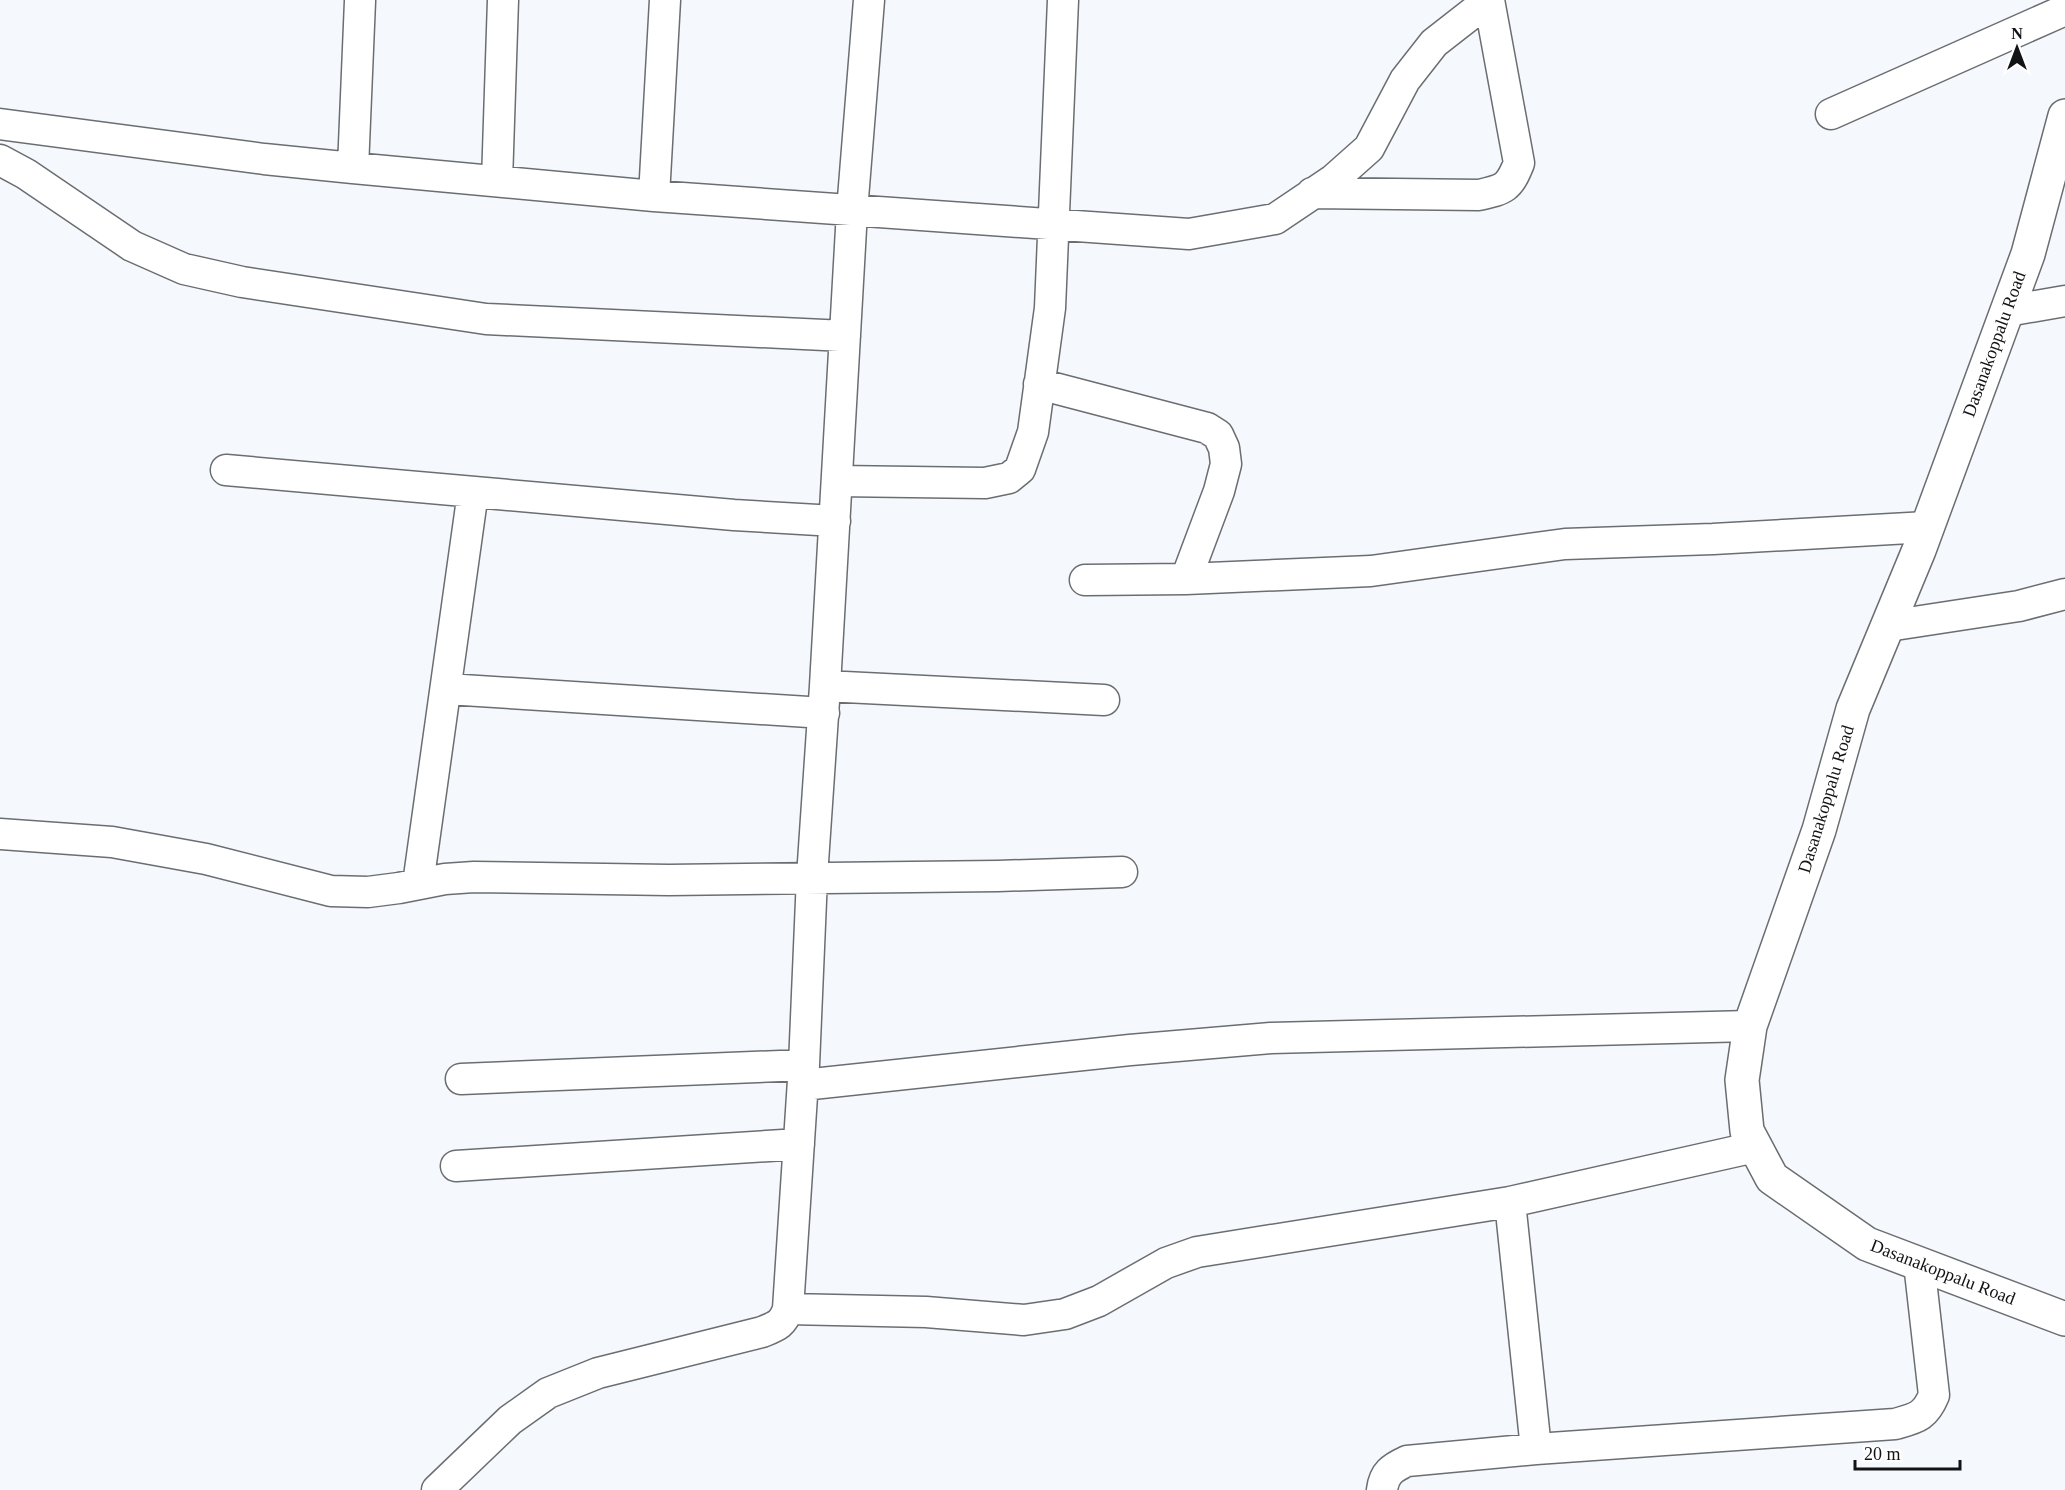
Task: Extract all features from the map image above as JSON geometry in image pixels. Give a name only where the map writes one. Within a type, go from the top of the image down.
[{"type":"street","points":[[497,181],[503,0]]},
{"type":"street","points":[[654,195],[665,0]]},
{"type":"street","points":[[437,1490],[510,1420],[548,1392],[598,1373],[762,1332],[775,1327],[784,1320],[788,1309],[804,1075],[812,877],[825,699],[852,211],[869,0]]},
{"type":"street","points":[[837,481],[985,483],[1009,478],[1020,469],[1033,432],[1050,308],[1063,0]]},
{"type":"street","points":[[0,124],[264,159],[353,168],[852,211],[1189,234],[1275,219],[1312,193],[1333,180],[1369,148],[1406,80],[1434,43],[1488,0],[1519,162],[1511,181],[1499,190],[1479,195],[1312,193]]},
{"type":"street","points":[[353,168],[360,1]]},
{"type":"street","points":[[1831,114],[2065,10]]},
{"type":"street","name":"Dasanakoppalu Road","points":[[2065,116],[2028,254],[1927,527],[1853,709],[1819,830],[1750,1026],[1742,1080],[1747,1131],[1772,1178],[1867,1244],[2065,1319]]},
{"type":"street","points":[[0,160],[26,174],[132,246],[184,269],[242,282],[486,319],[845,336]]},
{"type":"street","points":[[2007,311],[2065,302]]},
{"type":"street","points":[[1039,384],[1207,428],[1218,435],[1224,448],[1226,464],[1219,491],[1186,579]]},
{"type":"street","points":[[226,470],[734,515],[835,521]]},
{"type":"street","points":[[418,884],[473,492]]},
{"type":"street","points":[[1085,580],[1186,579],[1371,571],[1565,544],[1713,539],[1927,527]]},
{"type":"street","points":[[1888,626],[2019,606],[2065,594]]},
{"type":"street","points":[[447,689],[825,699],[1104,700]]},
{"type":"street","points":[[0,834],[112,842],[206,859],[331,891],[368,892],[445,879],[474,877],[669,880],[998,876],[1122,872]]},
{"type":"street","points":[[461,1079],[804,1075],[1270,1038],[1750,1026]]},
{"type":"street","points":[[456,1166],[799,1144]]},
{"type":"street","points":[[788,1309],[926,1312],[1024,1320],[1065,1314],[1099,1301],[1166,1263],[1197,1252],[1510,1202],[1755,1146]]},
{"type":"street","points":[[1510,1202],[1536,1449]]},
{"type":"street","points":[[1382,1490],[1383,1480],[1391,1468],[1407,1461],[1536,1449],[1895,1424],[1913,1419],[1928,1409],[1934,1395],[1919,1263]]}]
